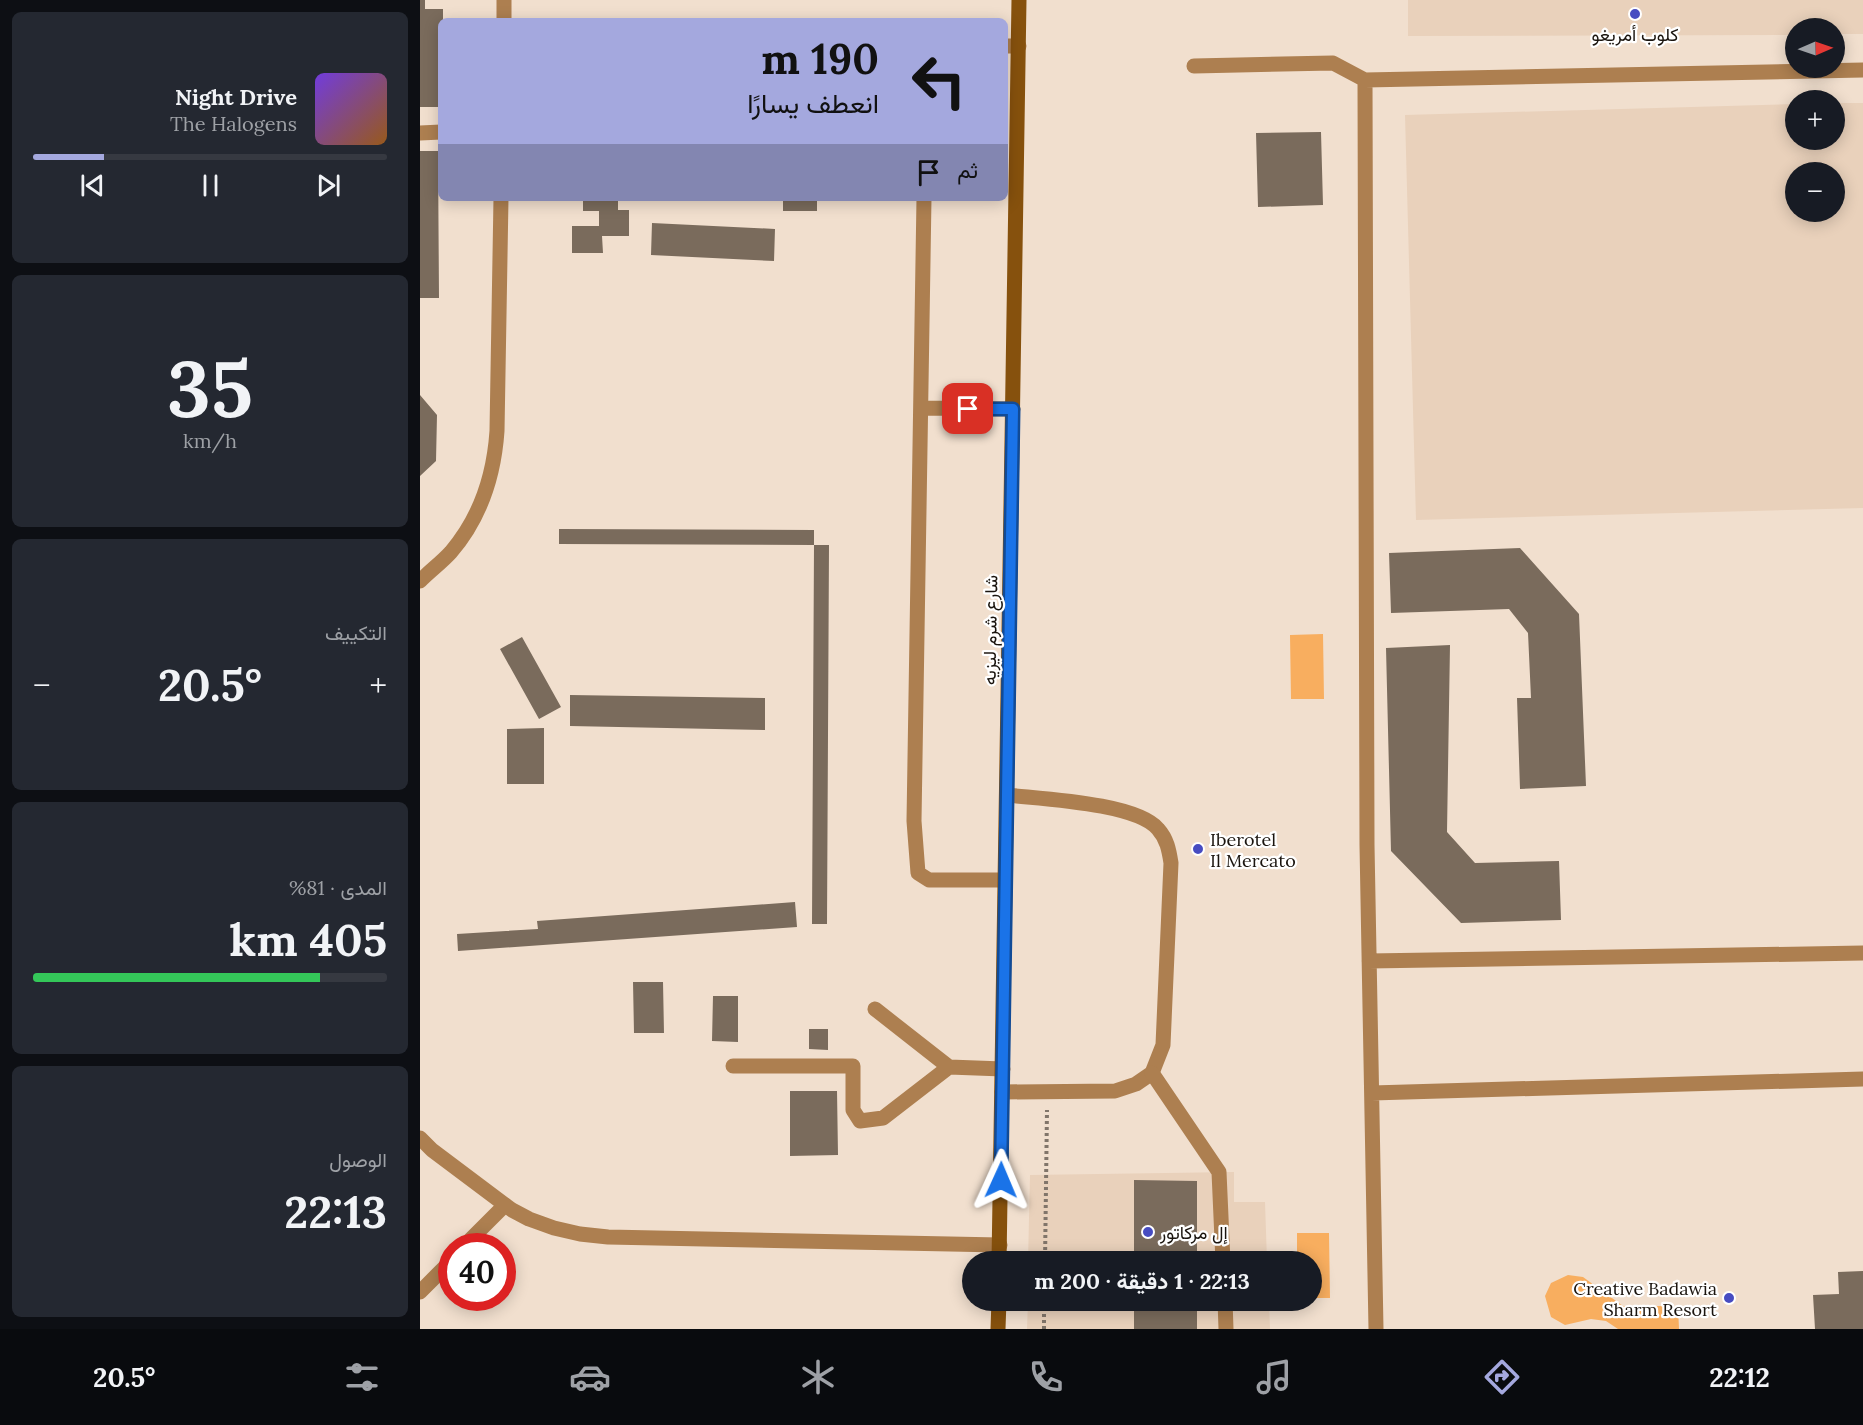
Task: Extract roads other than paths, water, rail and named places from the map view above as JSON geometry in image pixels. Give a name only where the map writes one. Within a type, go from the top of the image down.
[{"type":"street","points":[[504,0],[504,18]]},
{"type":"street","name":"شارع شرم ليزيه","points":[[1000,1251],[1013,409],[1012,46],[1019,0]]},
{"type":"street","points":[[1194,66],[1334,63],[1365,80],[1863,70]]},
{"type":"street","points":[[1365,80],[1367,821],[1376,1329]]},
{"type":"street","points":[[420,133],[438,132]]},
{"type":"street","points":[[420,581],[450,553],[465,533],[486,490],[493,467],[497,431],[501,201]]},
{"type":"street","points":[[924,201],[914,821],[918,873],[929,880],[1005,880]]},
{"type":"street","points":[[922,408],[1013,409]]},
{"type":"street","points":[[1002,1092],[1115,1091],[1136,1084],[1152,1073],[1163,1045],[1171,863],[1168,844],[1158,828],[1144,818],[1121,809],[1007,795]]},
{"type":"street","points":[[1369,961],[1863,953]]},
{"type":"street","points":[[874,1009],[949,1067],[1003,1069]]},
{"type":"street","points":[[734,1066],[854,1066],[853,1110],[860,1120],[883,1118],[949,1067]]},
{"type":"street","points":[[1152,1073],[1219,1172],[1223,1251]]},
{"type":"street","points":[[1372,1093],[1863,1078]]},
{"type":"street","points":[[420,1138],[432,1150],[505,1205],[529,1219],[580,1234],[608,1237],[1000,1245]]},
{"type":"street","points":[[477,1233],[505,1205]]},
{"type":"street","points":[[420,1292],[438,1274]]},
{"type":"street","points":[[998,1329],[999,1311]]},
{"type":"street","points":[[1225,1311],[1226,1329]]},
{"type":"place","name":"كلوب أمريغو","points":[[1635,14]]},
{"type":"place","name":"Iberotel Il Mercato","points":[[1198,849]]},
{"type":"place","name":"إل مركاتور","points":[[1148,1232]]},
{"type":"place","name":"Creative Badawia Sharm Resort","points":[[1729,1298]]}]
